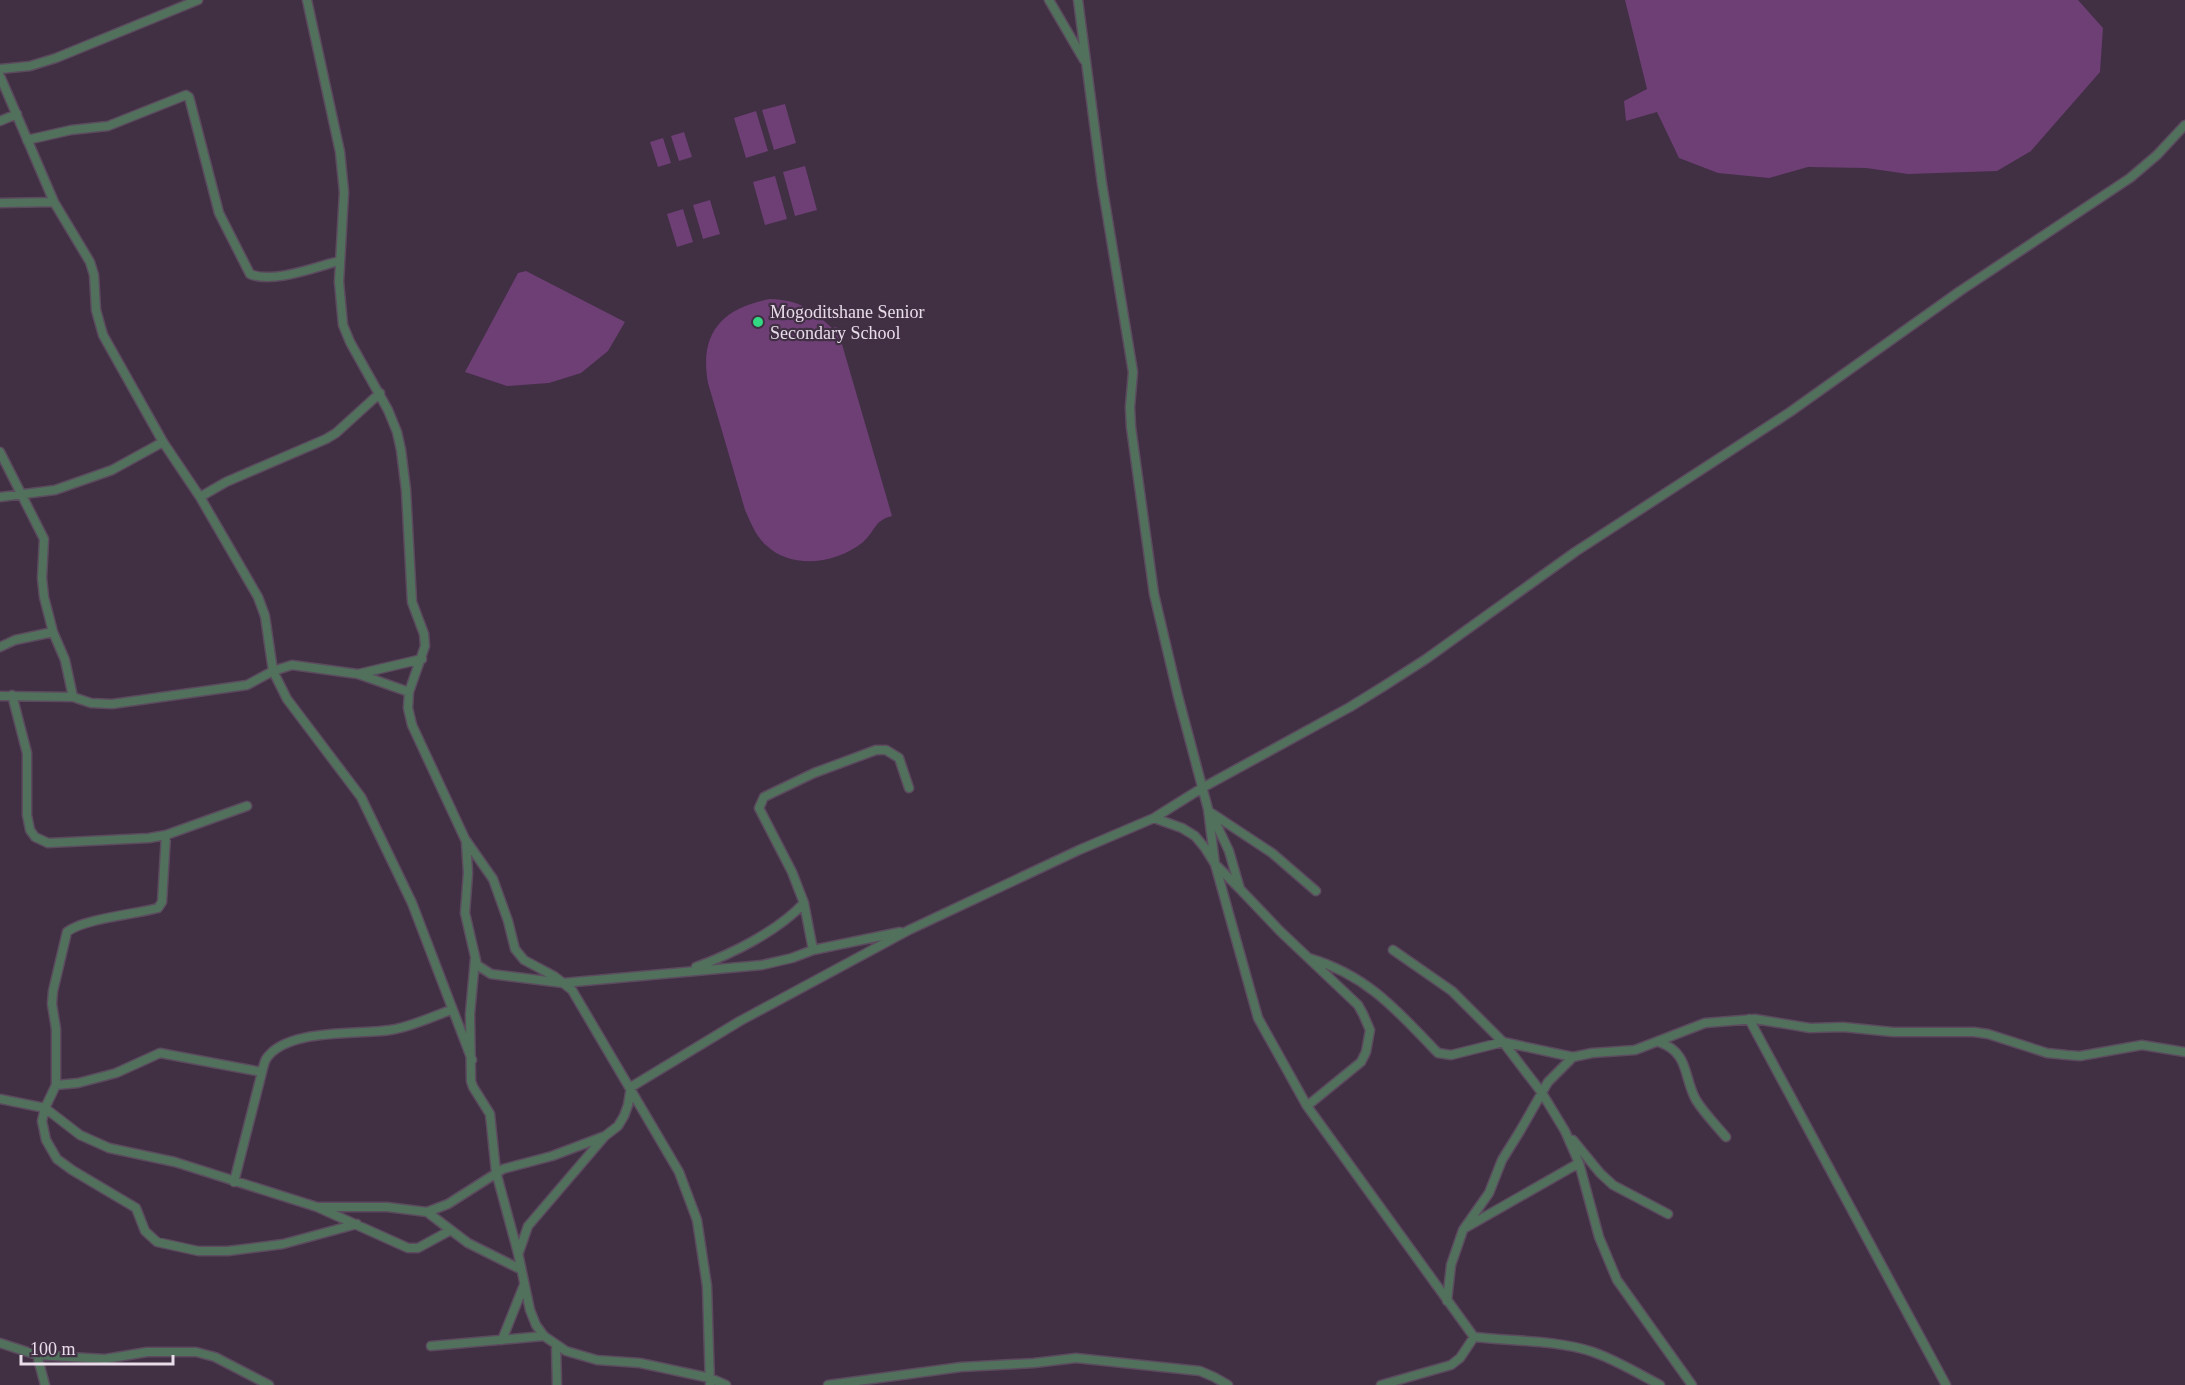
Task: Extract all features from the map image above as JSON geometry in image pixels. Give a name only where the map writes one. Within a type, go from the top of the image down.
[{"type":"street","points":[[0,69],[30,66],[56,58],[198,0]]},
{"type":"street","points":[[307,0],[340,152],[344,192],[339,296],[343,325],[350,342],[380,393],[397,432],[401,450],[406,490],[412,602],[424,634],[425,646],[409,692],[408,708],[412,725],[465,839],[493,879],[508,921],[514,949],[524,960],[563,982],[572,990],[680,1172],[701,1236],[707,1286],[710,1382]]},
{"type":"street","points":[[1049,0],[1088,66]]},
{"type":"street","points":[[1078,0],[1102,184],[1133,372],[1131,427],[1154,594],[1202,788],[1228,851],[1240,889]]},
{"type":"street","points":[[0,76],[54,202],[90,262],[94,275],[96,310],[103,335],[163,442],[200,497],[262,607],[273,671],[291,705],[361,797],[412,903],[472,1060]]},
{"type":"street","points":[[27,140],[72,130],[108,126],[186,95],[189,98],[219,213],[249,274],[271,277],[339,261]]},
{"type":"street","points":[[0,121],[17,114]]},
{"type":"street","points":[[518,1253],[528,1226],[605,1136],[618,1126],[628,1105],[631,1087],[740,1021],[909,930],[1079,850],[1154,818],[1202,788],[1350,707],[1426,659],[1575,552],[1790,412],[1960,291],[2130,178],[2157,155],[2185,125]]},
{"type":"street","points":[[0,203],[54,202]]},
{"type":"street","points":[[200,497],[226,482],[326,439],[336,433],[380,393]]},
{"type":"street","points":[[0,497],[56,490],[112,470],[163,442]]},
{"type":"street","points":[[0,452],[44,539],[42,579],[53,632],[65,660],[73,697]]},
{"type":"street","points":[[0,647],[21,638],[53,632]]},
{"type":"street","points":[[358,674],[422,659]]},
{"type":"street","points":[[0,696],[73,697],[91,703],[112,704],[247,685],[273,671],[292,665],[358,674],[409,692]]},
{"type":"street","points":[[12,695],[27,753],[27,815],[30,830],[35,837],[48,843],[149,838],[166,835],[247,806]]},
{"type":"street","points":[[813,950],[804,903],[792,872],[759,812],[760,802],[764,797],[814,773],[876,750],[886,750],[900,758],[909,788]]},
{"type":"street","points":[[1210,811],[1215,864],[1258,1018],[1307,1106],[1474,1337],[1570,1347],[1587,1351],[1604,1356],[1660,1385]]},
{"type":"street","points":[[1210,811],[1272,853],[1316,891]]},
{"type":"street","points":[[1154,818],[1182,828],[1195,836],[1215,864],[1255,906],[1358,1005],[1370,1030],[1366,1052],[1361,1062],[1307,1106]]},
{"type":"street","points":[[166,835],[162,902],[158,908],[98,920],[67,932],[53,991],[56,1085],[45,1108],[42,1121],[46,1140],[57,1159],[136,1208],[145,1231],[157,1242],[198,1251],[228,1251],[283,1244],[357,1224]]},
{"type":"street","points":[[465,839],[468,873],[465,912],[475,959],[471,1014],[473,1087],[488,1109],[492,1122],[496,1172],[518,1253],[530,1310],[536,1325],[544,1336],[566,1351],[597,1360],[640,1363],[726,1385]]},
{"type":"street","points":[[684,972],[720,958],[790,918],[804,903]]},
{"type":"street","points":[[475,959],[482,970],[491,974],[563,982],[762,965],[813,950],[909,930]]},
{"type":"street","points":[[1393,950],[1452,991],[1503,1042],[1542,1093],[1565,1131],[1579,1163],[1599,1237],[1617,1280],[1692,1385]]},
{"type":"street","points":[[1309,958],[1338,968],[1378,992],[1438,1053],[1450,1055],[1503,1042],[1573,1057],[1592,1053],[1635,1050],[1705,1023],[1749,1019],[1809,1028],[1843,1027],[1893,1032],[1974,1032],[1988,1034],[2047,1053],[2080,1056],[2142,1045],[2185,1052]]},
{"type":"street","points":[[234,1182],[262,1072],[267,1059],[279,1048],[301,1038],[391,1030],[451,1010]]},
{"type":"street","points":[[1749,1019],[1946,1385]]},
{"type":"street","points":[[1659,1042],[1674,1049],[1681,1059],[1698,1103],[1726,1137]]},
{"type":"street","points":[[56,1085],[78,1083],[116,1073],[160,1053],[262,1072]]},
{"type":"street","points":[[1448,1301],[1451,1265],[1463,1230],[1489,1193],[1502,1160],[1542,1093],[1553,1076],[1573,1057]]},
{"type":"street","points":[[0,1099],[45,1108],[80,1135],[109,1148],[175,1162],[317,1207],[413,1249],[451,1230]]},
{"type":"street","points":[[1565,1131],[1613,1185],[1668,1214]]},
{"type":"street","points":[[317,1207],[387,1207],[427,1212],[448,1204],[496,1172],[552,1156],[605,1136]]},
{"type":"street","points":[[1463,1230],[1579,1163]]},
{"type":"street","points":[[427,1212],[468,1243],[520,1269]]},
{"type":"street","points":[[502,1340],[525,1284]]},
{"type":"street","points":[[431,1346],[544,1336]]},
{"type":"street","points":[[1381,1385],[1451,1365],[1460,1358],[1474,1337]]},
{"type":"street","points":[[0,1343],[37,1354],[105,1359],[147,1352],[196,1352],[215,1357],[269,1385]]},
{"type":"street","points":[[556,1345],[557,1385]]},
{"type":"street","points":[[37,1354],[45,1385]]},
{"type":"street","points":[[828,1385],[961,1367],[1084,1358],[1200,1371],[1227,1385]]},
{"type":"shaded area","points":[[1625,0],[2078,0],[2103,28],[2100,72],[2031,151],[1997,171],[1908,174],[1866,168],[1808,167],[1769,178],[1718,173],[1679,158],[1657,112],[1626,121],[1624,101],[1647,89]]},
{"type":"shaded area","points":[[785,104],[796,143],[774,150],[762,110]]},
{"type":"shaded area","points":[[756,111],[768,151],[746,158],[734,118]]},
{"type":"shaded area","points":[[684,132],[692,157],[679,161],[671,136]]},
{"type":"shaded area","points":[[663,138],[671,163],[658,167],[650,142]]},
{"type":"shaded area","points":[[805,166],[817,210],[795,216],[783,172]]},
{"type":"shaded area","points":[[775,176],[787,219],[765,225],[753,182]]},
{"type":"shaded area","points":[[710,200],[720,234],[703,239],[693,205]]},
{"type":"shaded area","points":[[683,209],[693,242],[677,247],[667,214]]},
{"type":"shaded area","points":[[526,271],[625,322],[608,351],[581,373],[549,383],[507,386],[465,372],[518,273]]},
{"type":"shaded area","points":[[770,299],[797,304],[811,311],[832,328],[837,327],[892,516],[881,521],[867,539],[852,550],[827,559],[802,561],[777,554],[757,534],[745,510],[708,383],[707,350],[718,326],[727,316],[739,309]]},
{"type":"place","name":"Mogoditshane Senior Secondary School","points":[[758,322]]}]
